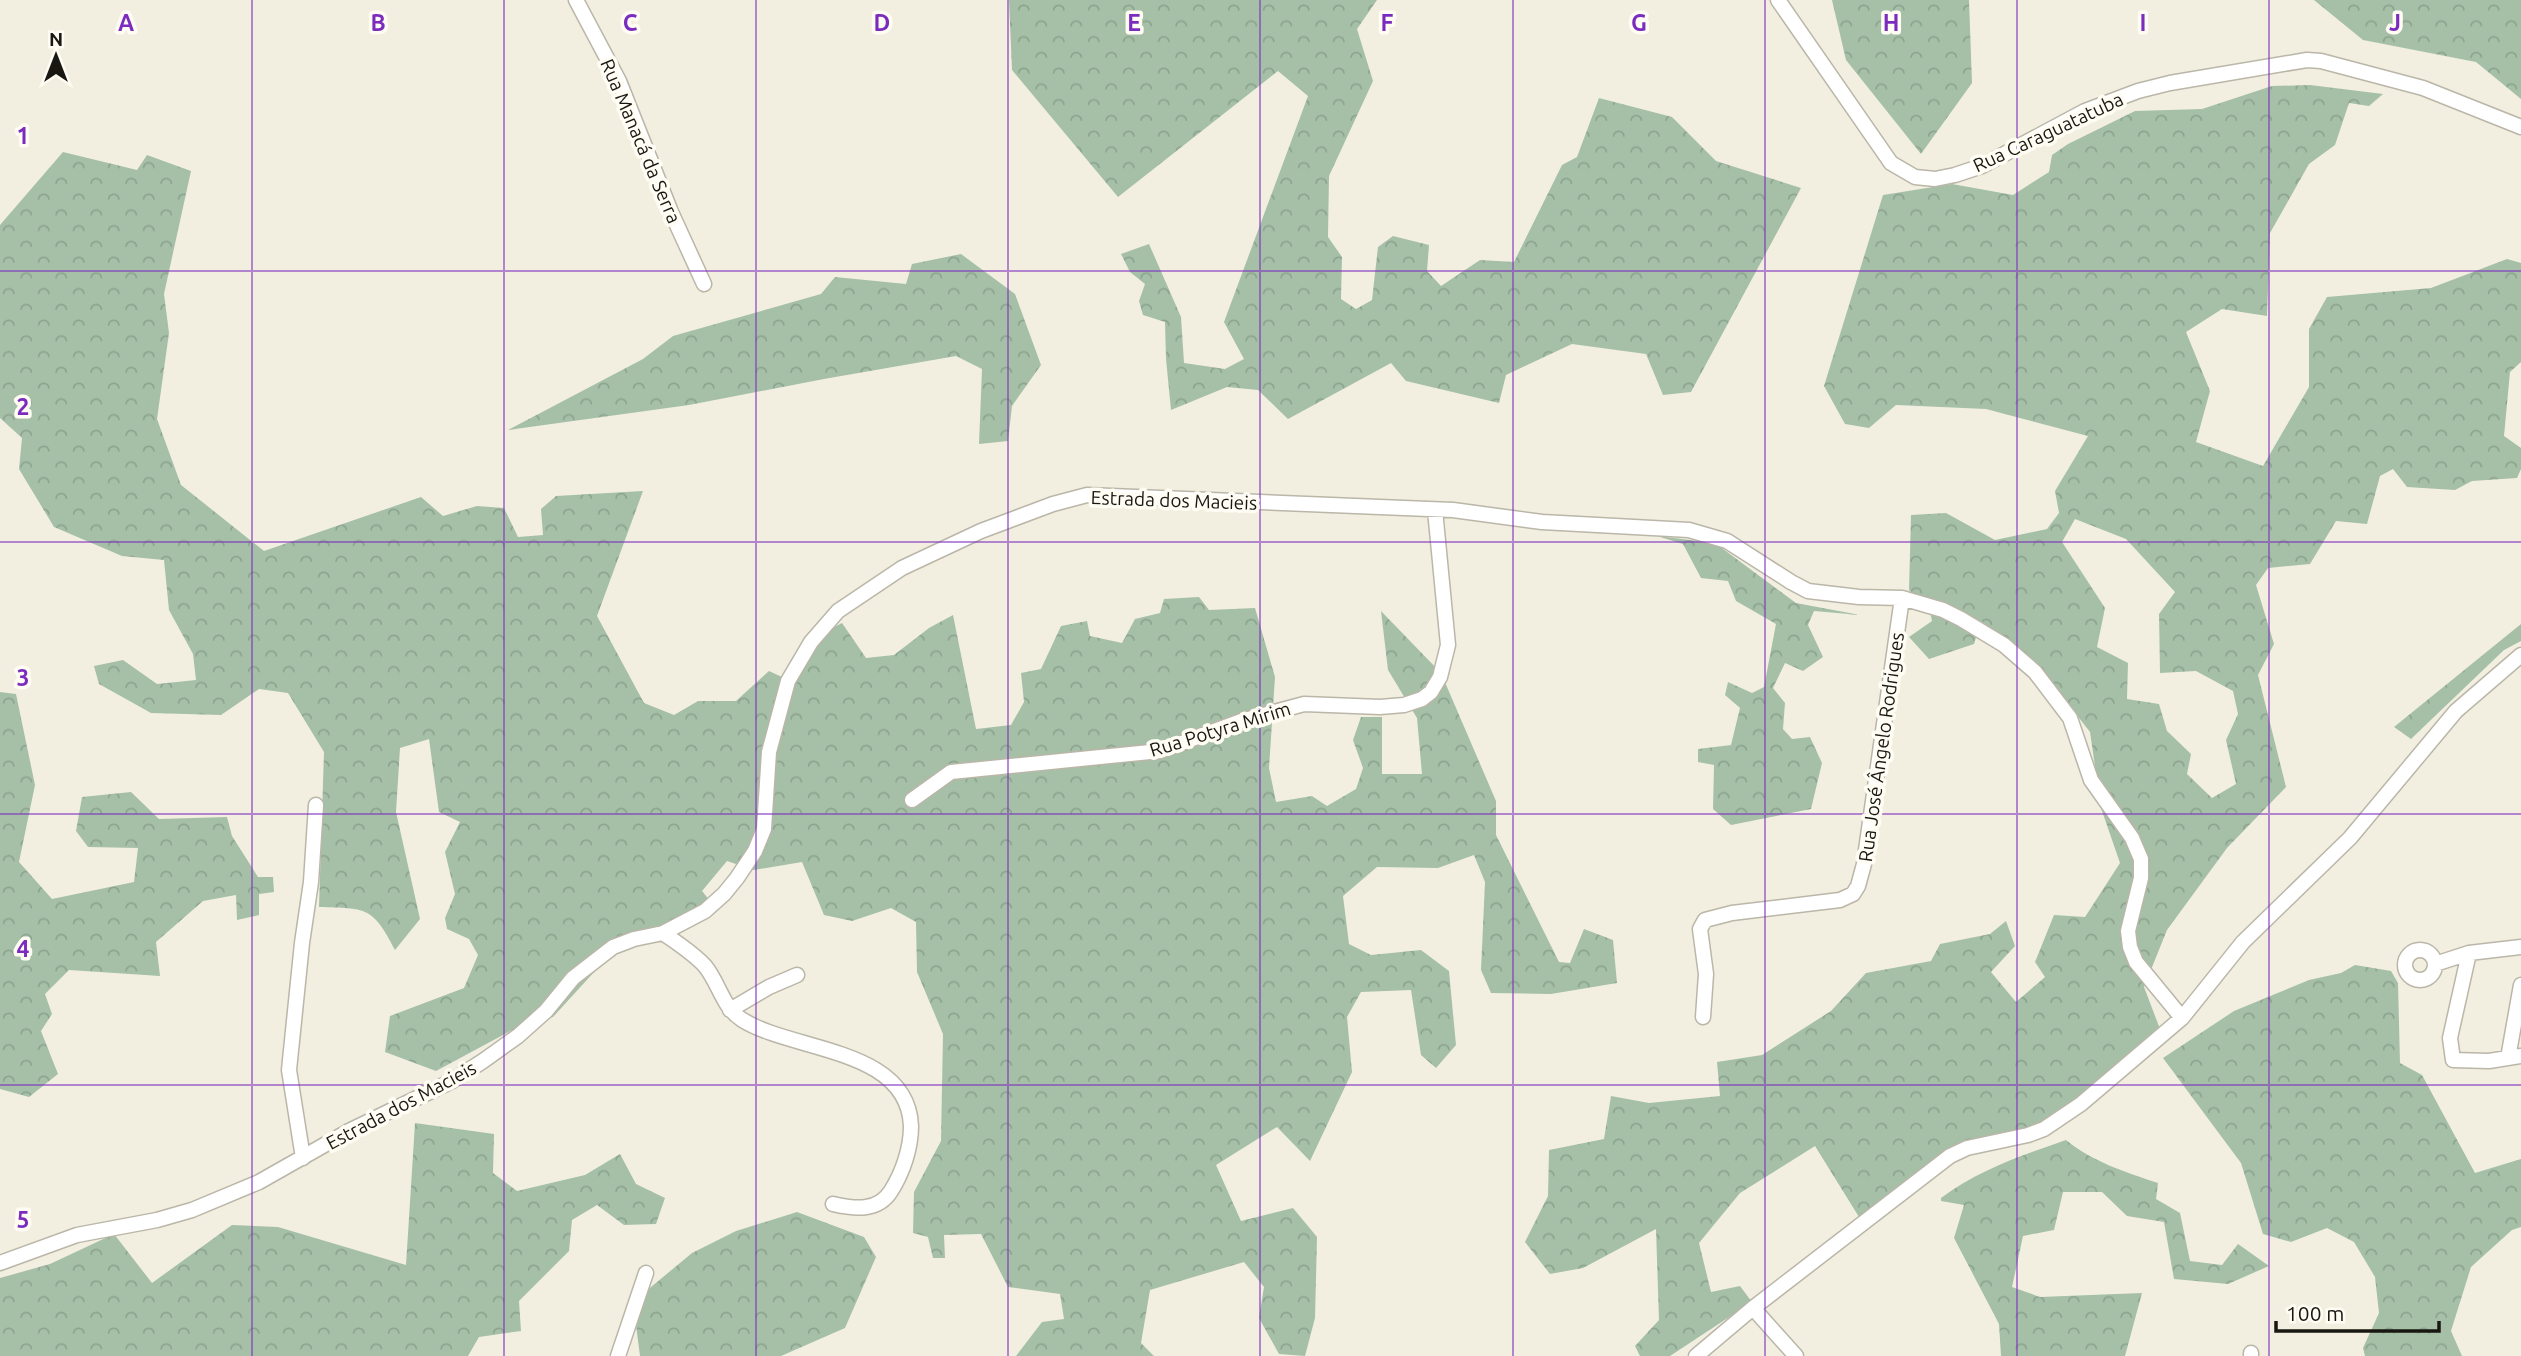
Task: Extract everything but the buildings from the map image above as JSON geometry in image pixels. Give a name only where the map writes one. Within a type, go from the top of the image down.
[{"type":"street","name":"Rua Manacá da Serra","points":[[576,0],[619,81],[671,212],[704,284]]},
{"type":"street","name":"Rua Caraguatatuba","points":[[1778,0],[1891,163],[1915,177],[1935,179],[1982,166],[2085,111],[2138,91],[2169,83],[2307,60],[2321,61],[2423,89],[2521,127]]},
{"type":"street","name":"Estrada dos Macieis","points":[[0,1263],[77,1235],[157,1220],[192,1210],[259,1182],[349,1131],[452,1081],[483,1061],[546,1012],[573,978],[613,947],[663,933],[705,911],[724,894],[755,851],[764,830],[766,772],[774,729],[788,681],[811,642],[838,611],[902,568],[981,531],[1087,495],[1452,510],[1542,522],[1689,530],[1727,541],[1808,591],[1902,598],[1942,610],[2004,645],[2035,672],[2070,718],[2091,779],[2132,838],[2141,859],[2141,878],[2128,931],[2130,947],[2136,962],[2182,1018]]},
{"type":"street","name":"Rua Potyra Mirim","points":[[912,800],[951,772],[1160,751],[1241,721],[1304,704],[1380,708],[1422,699],[1431,692],[1440,677],[1448,645],[1435,510]]},
{"type":"street","name":"Rua José Ângelo Rodrigues","points":[[1703,1017],[1706,974],[1700,929],[1705,920],[1732,913],[1840,900],[1853,894],[1858,886],[1872,818],[1902,598]]},
{"type":"street","points":[[1696,1356],[1753,1308],[1950,1156],[1967,1148],[2028,1135],[2053,1124],[2103,1086],[2182,1018],[2242,942],[2350,838],[2456,711],[2521,655]]},
{"type":"street","points":[[303,1158],[289,1070],[311,882],[316,805]]},
{"type":"street","points":[[663,933],[705,967],[730,1010],[759,1028],[865,1063],[881,1071],[901,1092],[910,1114],[911,1140],[896,1185],[888,1197],[869,1207],[859,1209],[833,1204]]},
{"type":"street","points":[[2435,964],[2469,953],[2521,947]]},
{"type":"street","points":[[2469,953],[2450,1038],[2453,1060],[2514,1057],[2521,985]]},
{"type":"street","points":[[730,1010],[769,987],[797,975]]},
{"type":"street","points":[[618,1356],[646,1273]]},
{"type":"street","points":[[1753,1308],[1796,1356]]},
{"type":"green space","points":[[1009,0],[1377,0],[1357,29],[1373,81],[1329,176],[1328,237],[1342,257],[1341,299],[1356,309],[1372,300],[1378,247],[1393,236],[1429,245],[1427,271],[1441,286],[1480,260],[1514,262],[1562,165],[1577,157],[1599,98],[1672,117],[1716,161],[1801,188],[1691,392],[1663,395],[1646,354],[1572,344],[1506,375],[1499,403],[1406,381],[1391,363],[1288,419],[1258,390],[1227,387],[1171,410],[1165,322],[1143,315],[1139,301],[1145,284],[1130,272],[1121,254],[1149,244],[1181,317],[1184,363],[1225,369],[1244,359],[1224,322],[1308,96],[1278,71],[1118,197],[1012,70]]},
{"type":"green space","points":[[1832,0],[1969,0],[1972,83],[1921,154],[1846,60]]},
{"type":"green space","points":[[2314,0],[2521,0],[2521,99],[2476,62],[2363,40]]},
{"type":"green space","points":[[2310,85],[2383,94],[2369,106],[2349,103],[2335,145],[2309,164],[2270,233],[2267,316],[2222,309],[2186,332],[2210,391],[2196,442],[2263,466],[2309,387],[2309,329],[2327,297],[2431,288],[2507,259],[2521,263],[2521,362],[2510,372],[2504,436],[2521,448],[2521,469],[2517,478],[2472,481],[2455,490],[2407,487],[2393,469],[2380,476],[2367,524],[2336,521],[2310,564],[2268,568],[2256,585],[2274,644],[2258,675],[2286,787],[2227,848],[2167,930],[2144,987],[2160,1029],[2111,1077],[2039,1130],[1963,1145],[1859,1217],[1815,1146],[1740,1193],[1699,1243],[1711,1292],[1740,1286],[1752,1302],[1670,1356],[1640,1356],[1635,1346],[1659,1320],[1656,1229],[1583,1268],[1550,1274],[1525,1242],[1548,1196],[1549,1150],[1604,1139],[1611,1096],[1649,1103],[1720,1096],[1717,1062],[1762,1055],[1831,1011],[1866,973],[1931,961],[1940,944],[1990,934],[2006,921],[2015,946],[1991,972],[2016,1002],[2045,977],[2035,962],[2054,915],[2085,917],[2120,863],[2101,808],[2090,732],[2037,664],[1981,621],[1974,644],[1929,659],[1909,637],[1932,621],[1929,607],[1909,590],[1911,515],[1946,513],[1995,540],[2047,529],[2059,513],[2055,491],[2088,436],[1986,409],[1896,405],[1869,428],[1845,424],[1824,386],[1883,195],[1952,184],[2013,195],[2049,172],[2052,155],[2068,144],[2135,111],[2202,109],[2272,86]],"holes":[[[2075,519],[2126,539],[2175,592],[2159,614],[2160,673],[2196,671],[2233,691],[2238,714],[2226,740],[2236,784],[2212,798],[2187,774],[2191,754],[2167,731],[2159,704],[2127,699],[2128,663],[2097,647],[2105,608],[2062,542]]]},
{"type":"green space","points":[[63,152],[137,170],[147,155],[191,171],[164,294],[169,333],[157,419],[181,485],[264,551],[421,497],[443,516],[477,506],[504,508],[518,537],[543,535],[541,509],[556,496],[643,491],[597,616],[644,703],[674,715],[698,701],[736,701],[769,671],[786,679],[817,636],[842,623],[866,658],[894,655],[929,628],[953,615],[976,729],[1011,725],[1024,702],[1021,673],[1041,669],[1061,626],[1087,621],[1090,636],[1122,643],[1135,619],[1160,613],[1164,599],[1199,597],[1209,610],[1255,608],[1275,677],[1269,768],[1276,802],[1312,796],[1327,806],[1356,789],[1363,768],[1353,740],[1361,717],[1382,717],[1382,774],[1422,774],[1417,718],[1388,670],[1381,611],[1441,673],[1496,801],[1496,835],[1559,962],[1570,963],[1584,929],[1613,940],[1617,983],[1551,994],[1491,993],[1481,970],[1485,882],[1474,855],[1438,868],[1377,867],[1343,896],[1349,944],[1371,955],[1421,950],[1449,971],[1456,1045],[1436,1068],[1421,1055],[1411,990],[1361,992],[1347,1017],[1352,1072],[1310,1161],[1277,1127],[1216,1165],[1241,1221],[1293,1208],[1317,1237],[1315,1318],[1305,1356],[1279,1354],[1259,1318],[1264,1287],[1244,1262],[1150,1290],[1141,1343],[1154,1356],[1016,1356],[1042,1322],[1064,1319],[1060,1294],[1008,1287],[981,1234],[944,1235],[945,1258],[933,1258],[928,1237],[913,1233],[914,1192],[941,1141],[943,1034],[917,972],[916,922],[891,908],[852,921],[824,915],[802,862],[754,870],[727,861],[702,891],[715,907],[671,939],[617,947],[553,1017],[516,1028],[436,1071],[385,1052],[390,1016],[464,988],[478,955],[469,939],[447,929],[445,918],[455,894],[445,852],[460,822],[439,812],[429,739],[400,748],[396,812],[420,919],[395,950],[380,925],[366,912],[319,907],[324,752],[288,693],[259,689],[221,715],[151,713],[99,684],[94,666],[123,660],[157,684],[196,680],[193,654],[169,610],[164,560],[122,556],[54,527],[19,469],[22,438],[0,418],[0,225]]},
{"type":"green space","points":[[961,254],[1015,294],[1041,365],[1012,406],[1008,441],[979,444],[982,369],[956,356],[689,405],[508,430],[643,359],[673,336],[821,294],[835,277],[906,284],[912,264]]},
{"type":"green space","points":[[1657,536],[1715,543],[1796,603],[1860,615],[1814,611],[1808,625],[1823,657],[1803,671],[1785,663],[1773,688],[1785,703],[1783,729],[1792,739],[1810,737],[1822,763],[1811,809],[1731,825],[1713,809],[1714,765],[1698,762],[1698,749],[1731,745],[1740,708],[1725,695],[1728,682],[1752,693],[1764,687],[1776,624],[1736,601],[1728,581],[1701,578],[1683,544]]},
{"type":"green space","points":[[2521,624],[2521,641],[2504,650],[2411,739],[2394,727]]},
{"type":"green space","points":[[0,692],[16,694],[35,785],[19,862],[52,899],[134,882],[138,848],[88,847],[76,831],[82,797],[131,792],[159,819],[227,817],[232,836],[258,877],[273,877],[274,892],[259,894],[259,915],[237,920],[236,895],[203,901],[156,942],[160,976],[69,970],[45,994],[52,1014],[41,1031],[58,1074],[29,1097],[0,1089]]},
{"type":"green space","points":[[2355,965],[2391,971],[2398,983],[2400,1063],[2422,1075],[2475,1173],[2521,1159],[2521,1227],[2512,1230],[2471,1267],[2451,1331],[2462,1356],[2365,1356],[2363,1348],[2379,1313],[2375,1277],[2354,1242],[2327,1228],[2291,1242],[2263,1234],[2241,1163],[2163,1058],[2234,1011],[2309,980],[2341,973]]},
{"type":"green space","points":[[415,1123],[494,1134],[493,1173],[517,1191],[585,1175],[620,1154],[636,1184],[665,1198],[656,1224],[624,1225],[597,1205],[572,1220],[569,1251],[519,1301],[521,1331],[479,1337],[468,1356],[0,1356],[0,1278],[50,1264],[114,1234],[152,1283],[232,1225],[278,1227],[406,1265]]},
{"type":"green space","points":[[2066,1140],[2098,1160],[2158,1183],[2156,1199],[2180,1213],[2190,1261],[2222,1265],[2238,1244],[2269,1266],[2228,1284],[2174,1279],[2164,1222],[2127,1216],[2102,1192],[2063,1192],[2054,1230],[2023,1236],[2012,1287],[2040,1297],[2142,1293],[2125,1356],[2001,1356],[1999,1324],[1954,1238],[1964,1205],[1941,1201],[1941,1198],[1985,1171]]},
{"type":"green space","points":[[797,1212],[864,1237],[876,1257],[845,1328],[781,1356],[640,1356],[633,1302],[692,1253],[736,1231]]}]
